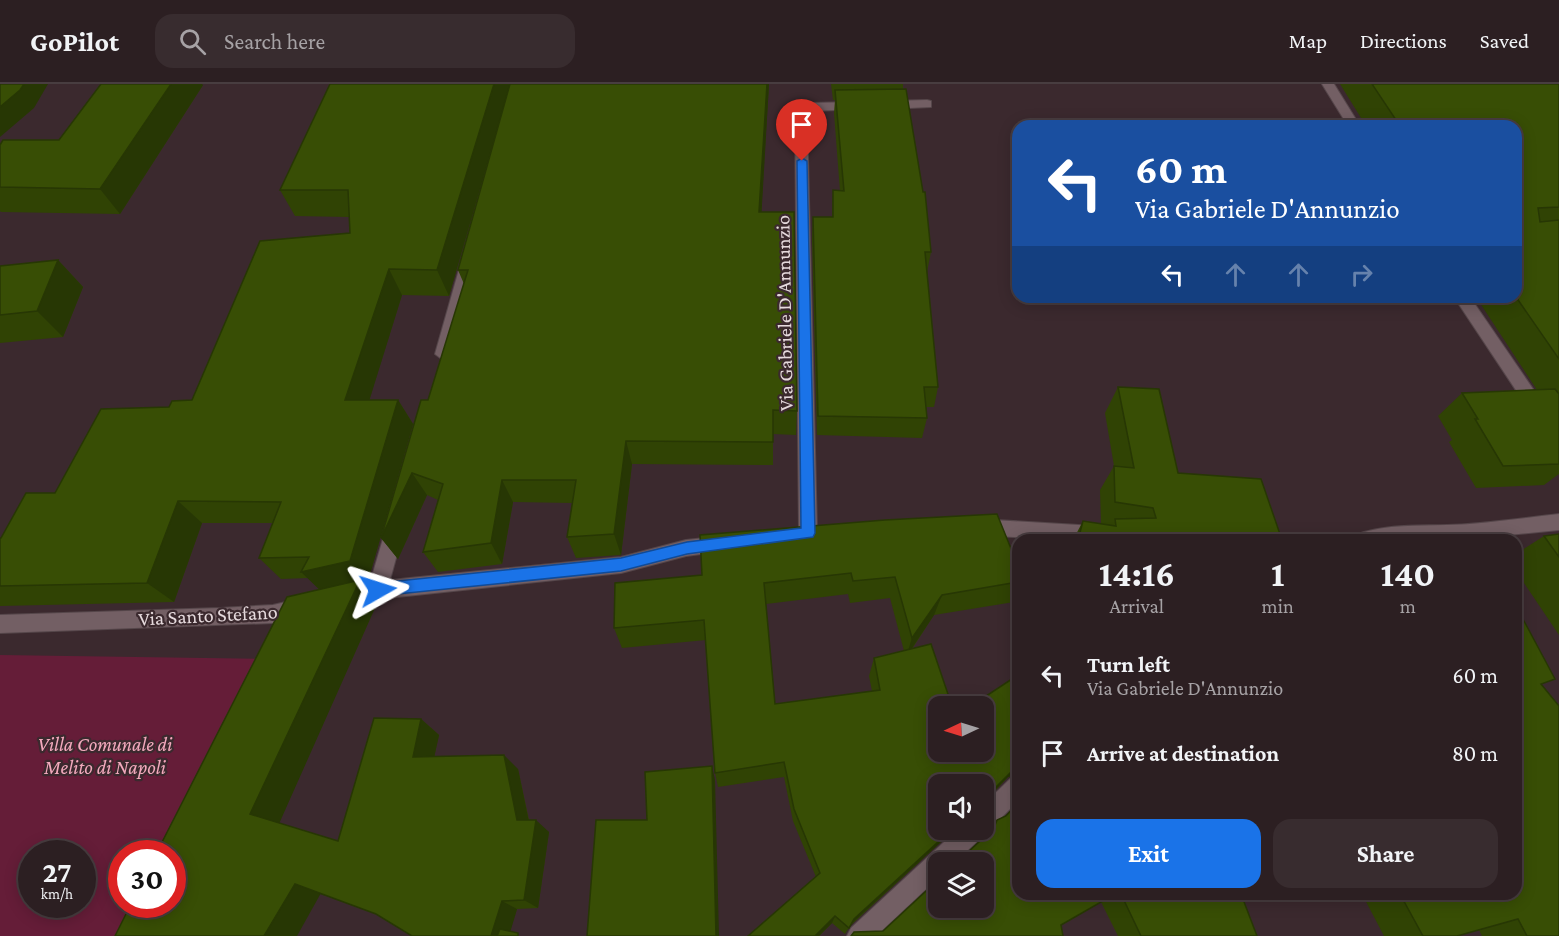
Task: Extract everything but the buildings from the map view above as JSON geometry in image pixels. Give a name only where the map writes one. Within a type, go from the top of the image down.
[{"type":"street","points":[[1328,84],[1350,120]]},
{"type":"street","name":"Via Gabriele D'Annunzio","points":[[808,533],[801,114],[805,108],[812,107],[927,104]]},
{"type":"street","points":[[438,371],[473,245]]},
{"type":"street","points":[[1466,303],[1559,441]]},
{"type":"street","points":[[378,590],[400,509]]},
{"type":"street","points":[[1473,534],[1559,522]]},
{"type":"street","points":[[962,528],[1086,534]]},
{"type":"street","points":[[786,536],[832,532]]},
{"type":"street","points":[[1394,534],[1404,532],[1417,534]]},
{"type":"street","name":"Via Santo Stefano","points":[[0,624],[273,614],[378,590],[621,565],[687,548],[742,541]]},
{"type":"street","points":[[994,809],[1012,792]]},
{"type":"street","points":[[859,936],[962,840]]},
{"type":"green space","name":"Villa Comunale di Melito di Napoli","points":[[0,655],[272,659],[179,840],[108,840],[108,918],[147,918],[138,936],[0,936]]},
{"type":"route","points":[[378,590],[621,565],[687,548],[808,533],[802,161]]}]
